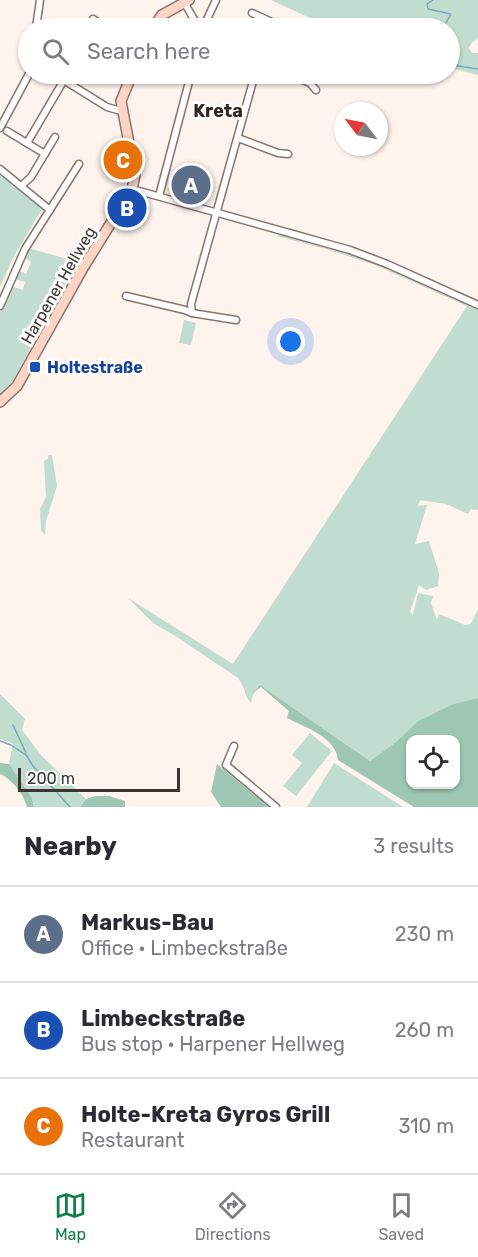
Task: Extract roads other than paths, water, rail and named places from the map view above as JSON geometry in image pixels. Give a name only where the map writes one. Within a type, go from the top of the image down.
[{"type":"street","points":[[37,18],[40,0]]},
{"type":"street","points":[[206,18],[216,0]]},
{"type":"street","points":[[160,18],[181,2],[193,18]]},
{"type":"street","points":[[252,13],[263,18]]},
{"type":"street","points":[[0,128],[23,84]]},
{"type":"street","points":[[27,143],[62,84]]},
{"type":"street","points":[[70,84],[107,107],[121,111]]},
{"type":"street","points":[[127,84],[121,97],[121,111],[135,175],[132,189],[368,257],[478,305]]},
{"type":"street","points":[[159,196],[188,84]]},
{"type":"street","points":[[192,313],[191,304],[252,84]]},
{"type":"street","points":[[311,84],[316,90]]},
{"type":"street","points":[[7,131],[45,154]]},
{"type":"street","points":[[21,186],[31,177],[55,137]]},
{"type":"street","points":[[238,138],[278,153],[288,154]]},
{"type":"street","points":[[0,306],[19,260],[79,164]]},
{"type":"street","points":[[0,169],[50,210]]},
{"type":"street","name":"Harpener Hellweg","points":[[0,402],[17,386],[82,268],[132,189]]},
{"type":"street","points":[[126,296],[192,313],[236,321]]},
{"type":"street","points":[[234,746],[226,765],[276,807]]},
{"type":"waterway","points":[[433,0],[427,4],[428,9],[451,14],[449,18]]},
{"type":"waterway","points":[[460,66],[478,69]]},
{"type":"waterway","points":[[13,725],[26,753]]},
{"type":"waterway","points":[[0,741],[26,755],[70,807]]},
{"type":"place","name":"Holte-Kreta Gyros Grill","points":[[123,160]]},
{"type":"place","name":"Markus-Bau","points":[[191,185]]},
{"type":"place","name":"Limbeckstraße","points":[[127,208]]},
{"type":"place","name":"Holtestraße","points":[[35,367]]},
{"type":"district","name":"Kreta","points":[[218,111]]}]
